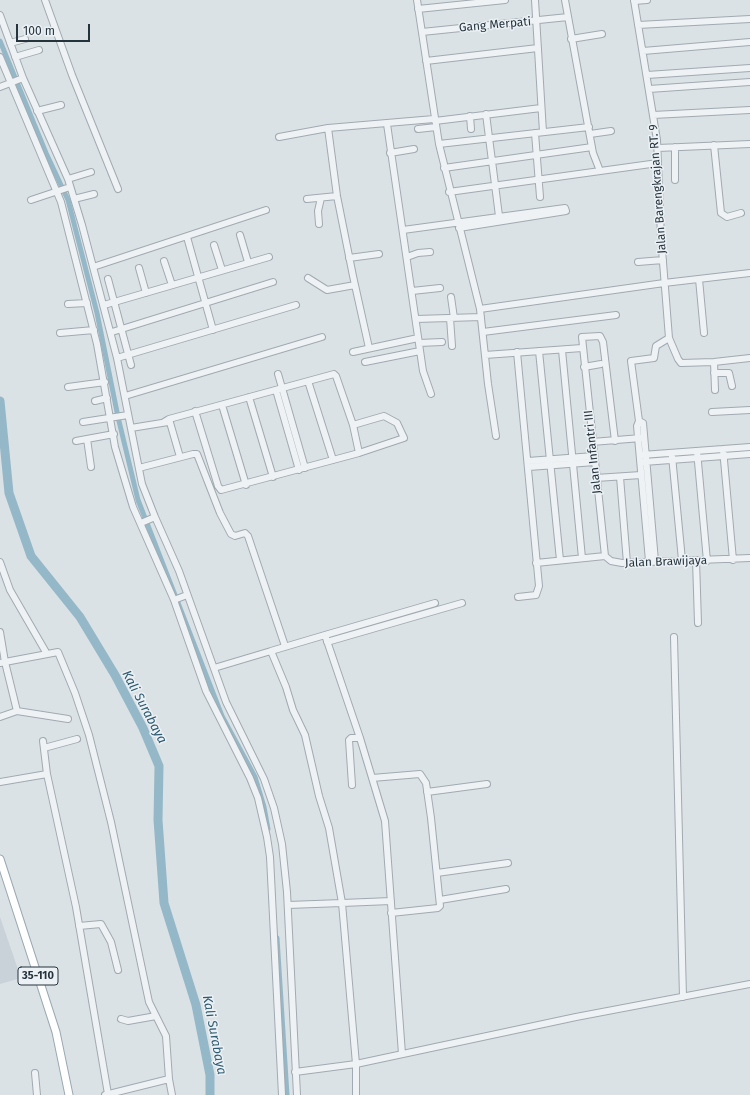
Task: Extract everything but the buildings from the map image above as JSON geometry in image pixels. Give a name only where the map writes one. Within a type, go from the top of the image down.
[{"type":"main road","name":"35-110","points":[[0,859],[56,1032],[70,1095]]},
{"type":"street","points":[[46,0],[72,75],[118,189]]},
{"type":"street","points":[[417,0],[439,144],[480,309],[496,436]]},
{"type":"street","points":[[418,9],[505,0]]},
{"type":"street","points":[[535,0],[543,132]]},
{"type":"street","points":[[565,0],[592,147],[600,171]]},
{"type":"street","points":[[634,1],[647,0]]},
{"type":"street","name":"Jalan Barengkrajan RT. 9","points":[[634,1],[658,148],[664,283],[669,338],[681,363],[714,362]]},
{"type":"street","points":[[0,15],[21,79],[68,179],[68,187],[74,199],[112,332],[142,484],[153,518],[179,571],[185,596],[214,668],[217,685],[264,779],[272,808],[285,865],[288,905],[292,1061],[295,1072],[296,1095]]},
{"type":"street","name":"Gang Merpati","points":[[422,32],[568,17]]},
{"type":"street","points":[[638,25],[750,18]]},
{"type":"street","points":[[571,39],[602,34]]},
{"type":"street","points":[[10,43],[25,39]]},
{"type":"street","points":[[643,51],[750,42]]},
{"type":"street","points":[[426,61],[538,48]]},
{"type":"street","points":[[15,57],[39,50]]},
{"type":"street","points":[[0,58],[57,191],[94,330],[114,434],[128,490],[174,600],[207,690],[255,788],[266,825],[270,857],[282,1095]]},
{"type":"street","points":[[647,75],[750,68]]},
{"type":"street","points":[[0,87],[21,79]]},
{"type":"street","points":[[649,89],[750,82]]},
{"type":"street","points":[[37,111],[61,105]]},
{"type":"street","points":[[279,137],[328,128],[387,124],[435,123],[470,116],[541,108]]},
{"type":"street","points":[[653,115],[750,110]]},
{"type":"street","points":[[486,114],[499,216]]},
{"type":"street","points":[[470,116],[471,129]]},
{"type":"street","points":[[418,130],[435,123]]},
{"type":"street","points":[[387,124],[390,153],[403,230],[423,371],[431,394]]},
{"type":"street","points":[[439,144],[589,127]]},
{"type":"street","points":[[328,128],[337,196],[369,348]]},
{"type":"street","points":[[590,134],[611,131]]},
{"type":"street","points":[[536,133],[536,154],[540,197]]},
{"type":"street","points":[[658,148],[750,144]]},
{"type":"street","points":[[714,145],[721,213],[727,217],[741,214]]},
{"type":"street","points":[[444,168],[592,147]]},
{"type":"street","points":[[675,147],[676,180]]},
{"type":"street","points":[[390,153],[414,149]]},
{"type":"street","points":[[450,192],[658,163]]},
{"type":"street","points":[[68,179],[90,172]]},
{"type":"street","points":[[31,200],[68,187]]},
{"type":"street","points":[[74,199],[94,194]]},
{"type":"street","points":[[307,200],[337,196]]},
{"type":"street","points":[[319,224],[318,211],[321,198]]},
{"type":"street","points":[[403,230],[458,225],[513,217],[565,208],[566,211],[513,217],[499,216],[458,225]]},
{"type":"street","points":[[93,267],[266,210]]},
{"type":"street","points":[[240,235],[248,262]]},
{"type":"street","points":[[187,237],[197,278],[206,303],[213,330]]},
{"type":"street","points":[[214,245],[222,270]]},
{"type":"street","points":[[407,257],[418,253],[430,252]]},
{"type":"street","points":[[350,258],[379,254]]},
{"type":"street","points":[[104,304],[172,286],[248,262],[269,257]]},
{"type":"street","points":[[638,262],[663,260]]},
{"type":"street","points":[[164,261],[172,286]]},
{"type":"street","points":[[139,268],[146,293]]},
{"type":"street","points":[[480,309],[664,283],[750,273]]},
{"type":"street","points":[[308,278],[327,290],[355,285]]},
{"type":"street","points":[[108,279],[131,365]]},
{"type":"street","points":[[699,279],[704,333]]},
{"type":"street","points":[[112,332],[273,282]]},
{"type":"street","points":[[412,291],[440,288]]},
{"type":"street","points":[[451,297],[452,346]]},
{"type":"street","points":[[68,304],[87,303]]},
{"type":"street","points":[[117,358],[296,305]]},
{"type":"street","points":[[483,332],[616,315]]},
{"type":"street","points":[[416,319],[481,317]]},
{"type":"street","points":[[60,333],[94,330]]},
{"type":"street","points":[[125,396],[322,337]]},
{"type":"street","points":[[485,355],[582,348],[581,338],[602,337],[615,441]]},
{"type":"street","points":[[652,561],[641,438],[637,426],[639,421],[632,361],[654,358],[656,346],[669,338]]},
{"type":"street","points":[[353,352],[377,346],[418,340],[442,342]]},
{"type":"street","points":[[377,346],[379,359]]},
{"type":"street","name":"Jalan Infantri III","points":[[582,348],[605,556]]},
{"type":"street","points":[[562,350],[582,558]]},
{"type":"street","points":[[365,362],[420,351]]},
{"type":"street","points":[[540,351],[560,560]]},
{"type":"street","points":[[517,352],[529,464],[538,592],[534,596],[518,597]]},
{"type":"street","points":[[715,390],[714,362],[750,358]]},
{"type":"street","points":[[584,367],[601,364]]},
{"type":"street","points":[[714,373],[729,373],[732,386]]},
{"type":"street","points":[[278,374],[279,389],[302,469]]},
{"type":"street","points":[[130,428],[168,421],[335,374],[353,426],[359,453]]},
{"type":"street","points":[[308,381],[333,460]]},
{"type":"street","points":[[68,386],[105,382]]},
{"type":"street","points":[[250,397],[273,477]]},
{"type":"street","points":[[95,401],[107,398]]},
{"type":"street","points":[[222,405],[246,485]]},
{"type":"street","points":[[712,412],[750,410]]},
{"type":"street","points":[[83,422],[127,413]]},
{"type":"street","points":[[196,413],[219,490],[246,485],[359,453],[403,440],[404,437],[397,423],[384,416],[353,426]]},
{"type":"street","points":[[168,421],[180,457]]},
{"type":"street","points":[[76,441],[114,434]]},
{"type":"street","points":[[592,442],[641,438]]},
{"type":"street","points":[[86,439],[91,467]]},
{"type":"street","points":[[643,458],[749,450],[750,461]]},
{"type":"street","points":[[724,452],[733,560]]},
{"type":"street","points":[[139,468],[197,454],[220,513],[231,534],[235,536],[248,535],[285,646]]},
{"type":"street","points":[[697,454],[707,561]]},
{"type":"street","points":[[672,456],[682,560]]},
{"type":"street","points":[[643,458],[641,475],[652,561]]},
{"type":"street","points":[[529,464],[594,459]]},
{"type":"street","points":[[596,478],[641,475]]},
{"type":"street","points":[[620,477],[627,563]]},
{"type":"street","points":[[142,523],[153,518]]},
{"type":"street","name":"Jalan Brawijaya","points":[[536,563],[605,556],[616,562],[627,563],[682,560],[733,560],[750,558]]},
{"type":"street","points":[[696,560],[698,623]]},
{"type":"street","points":[[0,562],[10,590],[47,654]]},
{"type":"street","points":[[174,600],[185,596]]},
{"type":"street","points":[[214,668],[435,603]]},
{"type":"street","points":[[327,642],[462,603]]},
{"type":"street","points":[[0,632],[2,663],[17,711]]},
{"type":"street","points":[[325,635],[374,778],[385,821],[391,901],[394,913],[402,1054]]},
{"type":"street","points":[[674,637],[683,997]]},
{"type":"street","points":[[271,651],[286,687],[293,710],[306,735],[319,796],[329,828],[342,903],[356,1064],[356,1095]]},
{"type":"street","points":[[2,663],[59,653],[89,735],[111,822],[149,1002],[166,1036],[169,1079],[172,1095]]},
{"type":"street","points":[[207,690],[217,685]]},
{"type":"street","points":[[0,717],[17,711],[68,719]]},
{"type":"street","points":[[352,785],[349,740],[351,738],[360,738]]},
{"type":"street","points":[[44,748],[77,739]]},
{"type":"street","points":[[43,741],[47,774],[79,926],[106,1094],[169,1079]]},
{"type":"street","points":[[0,782],[47,774]]},
{"type":"street","points":[[374,778],[419,774],[425,781],[427,792],[440,900],[439,908],[394,913]]},
{"type":"street","points":[[427,792],[487,784]]},
{"type":"street","points":[[262,811],[272,808]]},
{"type":"street","points":[[266,825],[276,823]]},
{"type":"street","points":[[437,873],[508,863]]},
{"type":"street","points":[[440,900],[506,889]]},
{"type":"street","points":[[288,905],[391,901]]},
{"type":"street","points":[[79,926],[100,923],[111,942],[118,970]]},
{"type":"street","points":[[295,1072],[356,1064],[576,1017],[750,984]]},
{"type":"street","points":[[121,1019],[128,1021],[156,1016]]},
{"type":"street","points":[[281,1062],[292,1061]]},
{"type":"street","points":[[35,1073],[37,1095]]},
{"type":"shaded area","points":[[0,917],[21,978],[0,984]]},
{"type":"waterway","points":[[0,41],[46,153],[68,200],[97,313],[118,417],[138,500],[222,716],[255,777],[264,807],[268,829]]},
{"type":"waterway","name":"Kali Surabaya","points":[[0,401],[9,493],[31,556],[80,617],[115,675],[143,728],[159,766],[158,820],[164,903],[196,1005],[210,1075],[210,1095]]},
{"type":"waterway","points":[[277,938],[287,1095]]}]
